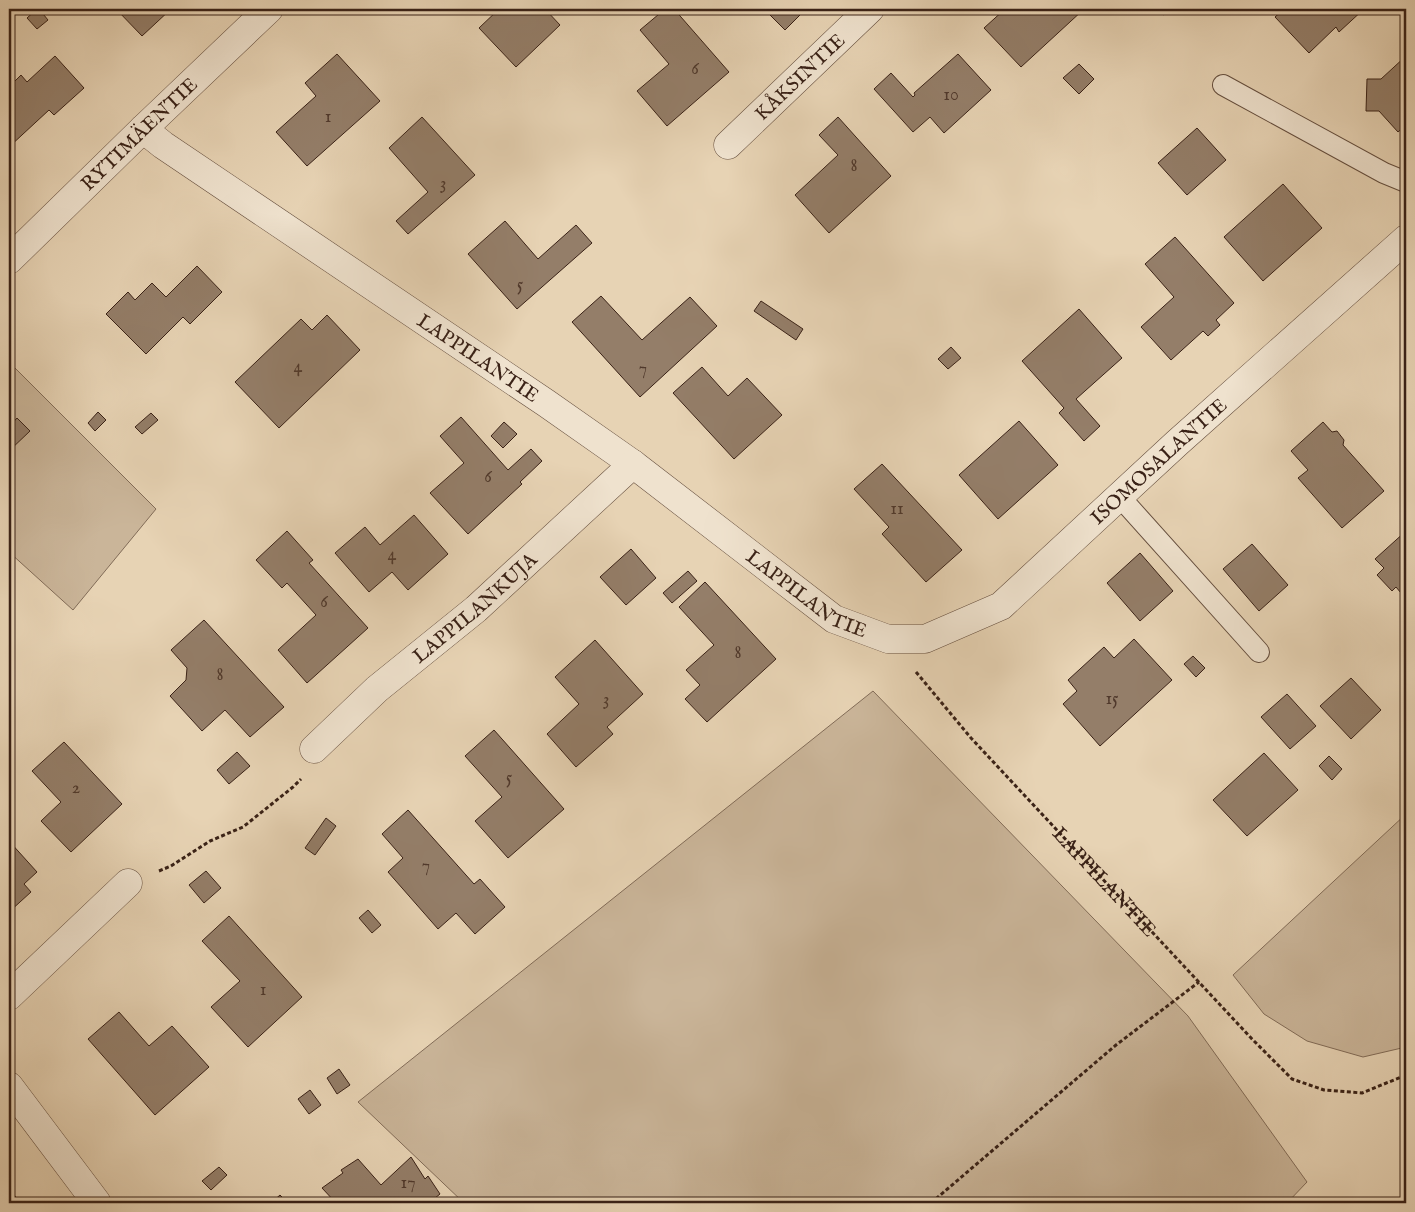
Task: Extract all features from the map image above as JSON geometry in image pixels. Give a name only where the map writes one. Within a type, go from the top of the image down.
[{"type":"street","name":"RYTIMÄENTIE","points":[[9,260],[143,129],[270,9]]},
{"type":"street","name":"KÅKSINTIE","points":[[728,145],[870,9]]},
{"type":"street","name":"LAPPILANTIE","points":[[143,129],[163,145],[546,403],[633,464],[834,619],[888,639]]},
{"type":"street","name":"ISOMOSALANTIE","points":[[888,639],[925,639],[1001,606],[1177,443],[1406,239]]},
{"type":"street","name":"LAPPILANKUJA","points":[[314,749],[377,689],[476,609],[633,464]]},
{"type":"street","points":[[9,996],[128,883]]},
{"type":"street","points":[[9,1086],[97,1203]]},
{"type":"lane","points":[[1223,85],[1384,173],[1406,182]]},
{"type":"lane","points":[[1120,497],[1259,652]]},
{"type":"path","name":"LAPPILANTIE","points":[[888,639],[971,738],[1252,1039],[1292,1079],[1324,1090],[1362,1093],[1406,1075]]},
{"type":"path","points":[[128,883],[171,866],[210,841],[243,827],[293,787],[319,761],[314,749]]},
{"type":"path","points":[[931,1203],[1116,1045],[1199,982]]},
{"type":"shaded area","points":[[9,362],[156,509],[73,610],[9,552]]},
{"type":"shaded area","points":[[873,691],[1188,1016],[1307,1182],[1287,1203],[464,1203],[358,1102]]},
{"type":"shaded area","points":[[1406,814],[1406,1047],[1363,1057],[1307,1041],[1264,1014],[1233,975]]},
{"type":"building","points":[[37,9],[48,20],[37,29],[27,18]]},
{"type":"building","points":[[116,9],[171,9],[142,36]]},
{"type":"building","points":[[499,9],[545,9],[560,25],[516,67],[479,28]]},
{"type":"building","points":[[665,9],[674,9],[729,72],[667,126],[637,91],[669,64],[640,30]]},
{"type":"building","points":[[764,9],[806,9],[785,30]]},
{"type":"building","points":[[1005,9],[1083,10],[1021,67],[984,28]]},
{"type":"building","points":[[1158,9],[1171,9],[1163,15]]},
{"type":"building","points":[[1284,9],[1364,9],[1339,32],[1336,27],[1309,53],[1275,17]]},
{"type":"building","points":[[337,54],[380,101],[307,166],[276,132],[316,96],[305,83]]},
{"type":"building","points":[[958,54],[991,90],[944,133],[930,117],[913,132],[874,89],[891,73],[913,97],[914,93]]},
{"type":"building","points":[[55,56],[84,88],[54,115],[49,110],[9,147],[9,87],[21,75],[27,82]]},
{"type":"building","points":[[1406,56],[1406,125],[1398,132],[1379,111],[1366,111],[1367,79],[1381,79]]},
{"type":"building","points":[[1079,64],[1094,79],[1079,94],[1063,78]]},
{"type":"building","points":[[422,117],[475,175],[408,234],[396,221],[428,192],[389,148]]},
{"type":"building","points":[[838,117],[891,176],[829,233],[795,195],[838,155],[819,135]]},
{"type":"building","points":[[1197,128],[1226,160],[1187,195],[1158,163]]},
{"type":"building","points":[[1283,184],[1322,228],[1263,281],[1224,237]]},
{"type":"building","points":[[505,221],[538,259],[576,225],[592,243],[517,309],[468,254]]},
{"type":"building","points":[[1175,237],[1234,303],[1216,320],[1220,325],[1208,336],[1203,331],[1171,360],[1141,327],[1174,297],[1145,264]]},
{"type":"building","points":[[197,266],[222,292],[190,324],[183,317],[146,354],[106,314],[128,292],[135,300],[152,283],[166,297]]},
{"type":"building","points":[[601,296],[642,340],[690,297],[717,326],[640,397],[572,322]]},
{"type":"building","points":[[761,301],[803,329],[796,340],[754,311]]},
{"type":"building","points":[[1079,309],[1122,358],[1076,399],[1100,426],[1084,441],[1059,413],[1064,408],[1022,361]]},
{"type":"building","points":[[327,315],[360,350],[279,428],[235,382],[301,319],[312,330]]},
{"type":"building","points":[[951,347],[961,358],[948,369],[938,359]]},
{"type":"building","points":[[702,367],[728,396],[747,378],[782,415],[734,459],[673,393]]},
{"type":"building","points":[[98,412],[106,420],[95,431],[88,423]]},
{"type":"building","points":[[151,413],[158,420],[142,434],[135,427]]},
{"type":"building","points":[[461,417],[508,470],[531,449],[542,461],[520,482],[522,484],[468,534],[430,493],[464,463],[440,436]]},
{"type":"building","points":[[17,418],[30,431],[9,451],[9,427]]},
{"type":"building","points":[[1019,421],[1058,465],[998,519],[959,475]]},
{"type":"building","points":[[504,422],[517,434],[503,448],[491,436]]},
{"type":"building","points":[[1323,422],[1332,432],[1337,431],[1344,440],[1343,445],[1384,491],[1342,528],[1298,478],[1308,470],[1291,451]]},
{"type":"building","points":[[882,464],[962,550],[926,582],[882,534],[889,527],[854,489]]},
{"type":"building","points":[[414,515],[448,554],[408,590],[392,572],[369,592],[335,553],[365,527],[380,545]]},
{"type":"building","points":[[287,531],[313,560],[309,563],[368,628],[307,683],[278,650],[316,615],[287,583],[282,588],[256,560]]},
{"type":"building","points":[[1406,531],[1406,599],[1396,587],[1392,591],[1377,575],[1384,568],[1375,559]]},
{"type":"building","points":[[1252,544],[1288,585],[1259,611],[1223,569]]},
{"type":"building","points":[[631,549],[656,578],[626,605],[600,577]]},
{"type":"building","points":[[1140,553],[1173,591],[1140,621],[1107,583]]},
{"type":"building","points":[[688,571],[697,581],[672,603],[663,593]]},
{"type":"building","points":[[705,582],[776,659],[707,722],[685,699],[700,685],[686,670],[714,645],[679,607]]},
{"type":"building","points":[[204,620],[284,707],[250,737],[225,710],[202,731],[170,696],[186,680],[187,668],[171,650]]},
{"type":"building","points":[[1134,639],[1172,680],[1100,746],[1063,704],[1077,691],[1068,680],[1104,647],[1114,658]]},
{"type":"building","points":[[595,640],[643,694],[607,727],[613,734],[576,767],[547,734],[579,704],[555,677]]},
{"type":"building","points":[[1193,656],[1205,668],[1196,677],[1184,664]]},
{"type":"building","points":[[1351,678],[1381,710],[1351,739],[1320,706]]},
{"type":"building","points":[[1287,694],[1316,726],[1290,749],[1261,717]]},
{"type":"building","points":[[494,730],[564,809],[508,858],[475,821],[502,797],[465,756]]},
{"type":"building","points":[[64,742],[122,804],[71,852],[41,821],[61,802],[32,771]]},
{"type":"building","points":[[237,752],[250,766],[229,784],[217,770]]},
{"type":"building","points":[[1264,753],[1298,790],[1247,836],[1213,800]]},
{"type":"building","points":[[1329,756],[1342,769],[1332,780],[1319,766]]},
{"type":"building","points":[[408,810],[474,884],[480,879],[505,907],[475,934],[456,913],[438,929],[388,872],[403,858],[382,834]]},
{"type":"building","points":[[326,818],[336,826],[315,855],[305,848]]},
{"type":"building","points":[[9,841],[37,872],[24,884],[31,892],[9,912]]},
{"type":"building","points":[[206,871],[221,888],[204,903],[189,885]]},
{"type":"building","points":[[368,910],[381,925],[372,933],[359,918]]},
{"type":"building","points":[[229,916],[302,997],[248,1047],[211,1007],[240,981],[202,941]]},
{"type":"building","points":[[119,1012],[149,1046],[172,1026],[209,1067],[155,1115],[88,1039]]},
{"type":"building","points":[[339,1069],[350,1085],[337,1094],[327,1078]]},
{"type":"building","points":[[310,1090],[321,1105],[309,1114],[298,1099]]},
{"type":"building","points":[[411,1157],[425,1179],[428,1176],[440,1194],[429,1203],[336,1203],[322,1188],[343,1173],[341,1170],[358,1159],[381,1185]]},
{"type":"building","points":[[219,1167],[227,1175],[211,1190],[202,1181]]},
{"type":"building","points":[[9,1189],[21,1203],[9,1203]]},
{"type":"building","points":[[280,1195],[288,1203],[271,1203]]}]
